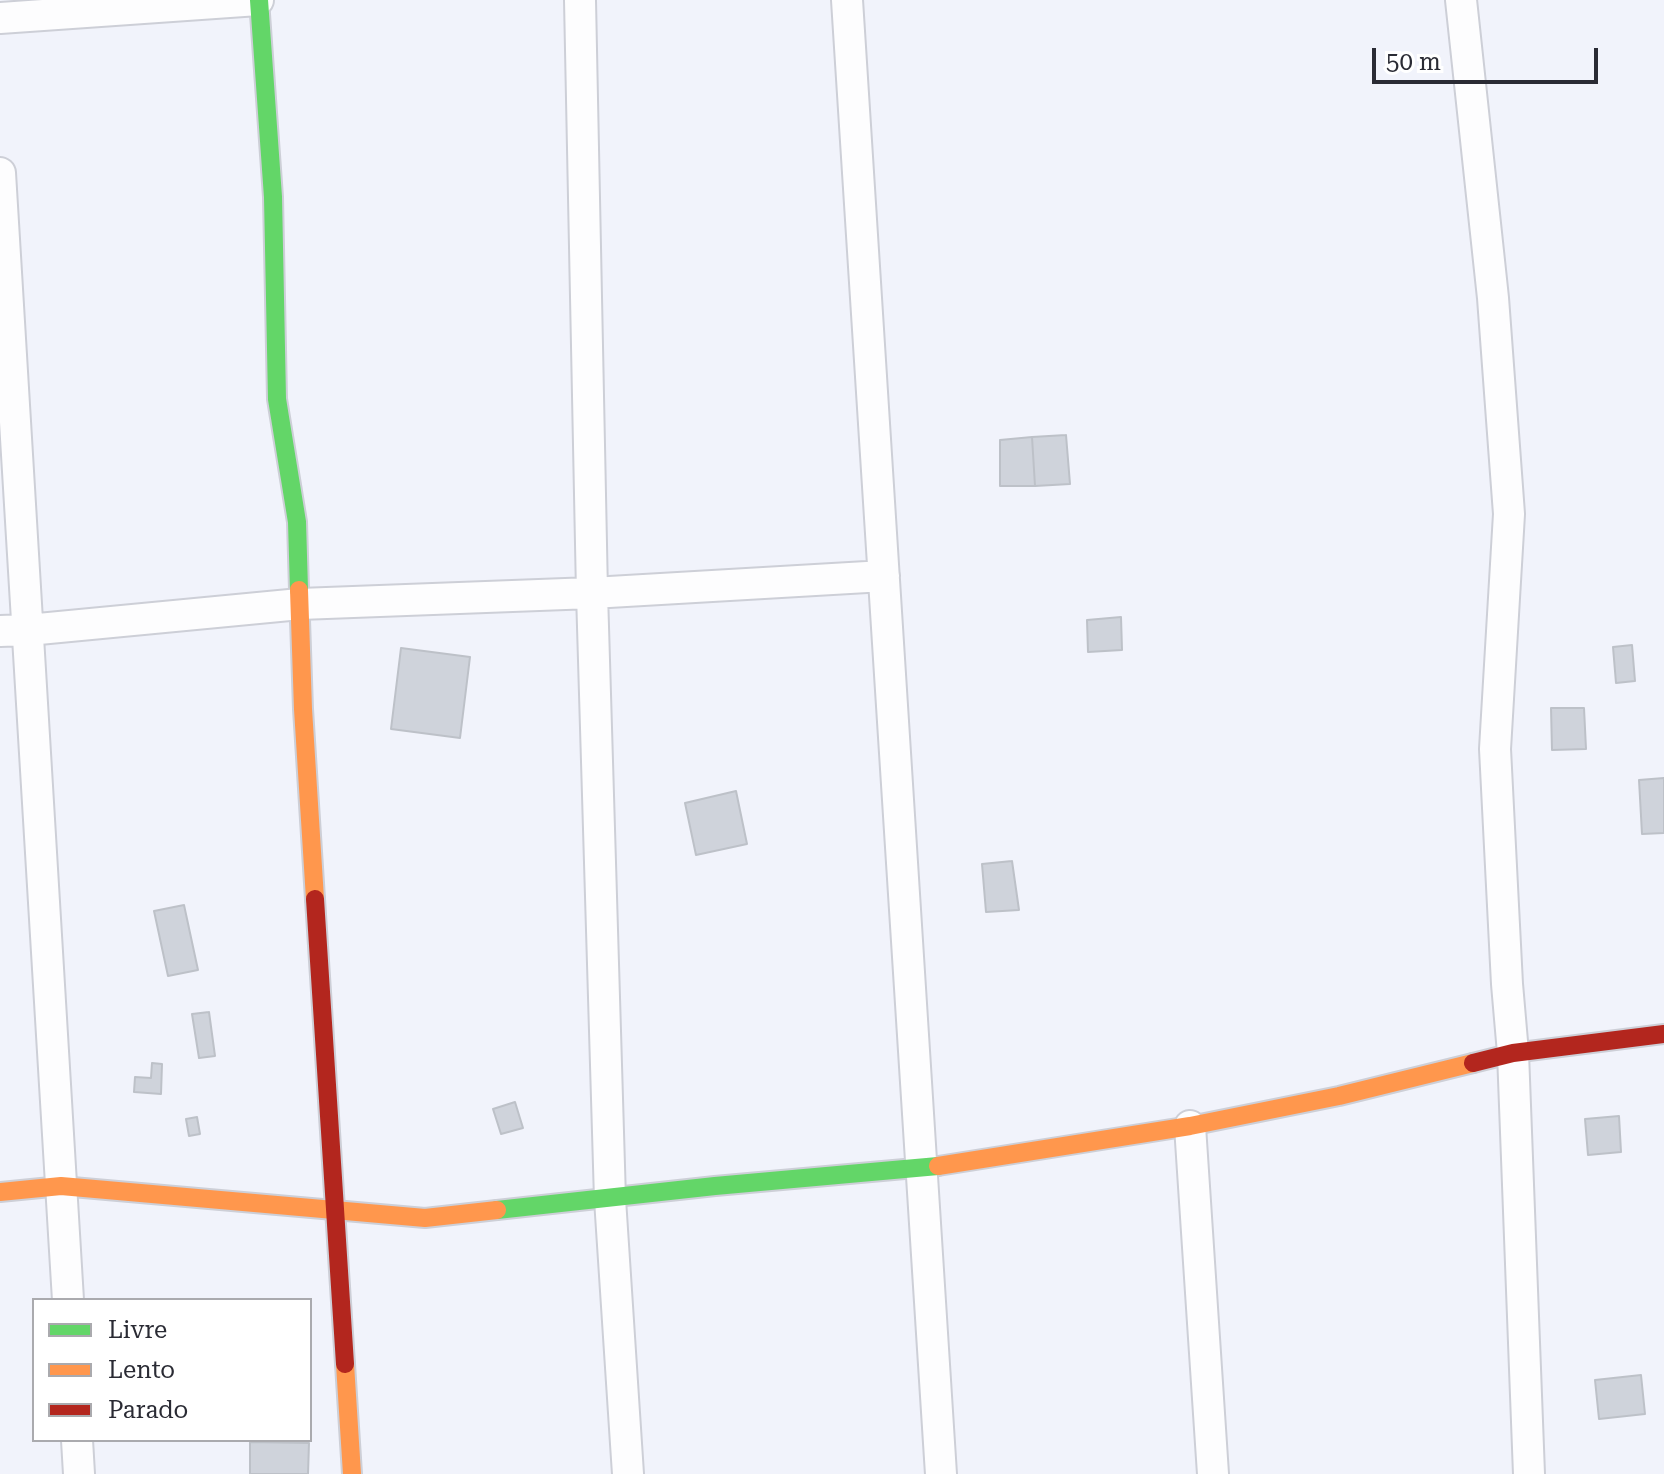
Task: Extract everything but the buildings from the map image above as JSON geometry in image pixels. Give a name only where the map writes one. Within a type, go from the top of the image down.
[{"type":"street","points":[[0,18],[259,0],[273,197],[277,399],[297,522],[303,709],[352,1474]]},
{"type":"street","points":[[580,0],[592,593],[610,1199],[628,1474]]},
{"type":"street","points":[[847,0],[941,1474]]},
{"type":"street","points":[[1461,0],[1493,298],[1509,514],[1495,749],[1513,1053],[1529,1474]]},
{"type":"street","points":[[0,173],[14,631],[68,1298]]},
{"type":"street","points":[[14,631],[300,604],[592,593],[884,576]]},
{"type":"street","points":[[0,1192],[61,1186],[425,1218],[715,1186],[921,1169],[1190,1126],[1339,1096],[1513,1053],[1664,1034]]},
{"type":"street","points":[[1190,1126],[1213,1474]]},
{"type":"street","points":[[77,1442],[79,1474]]},
{"type":"traffic: fast","points":[[259,0],[273,197],[277,399],[297,522],[299,590]]},
{"type":"traffic: fast","points":[[497,1210],[938,1166]]},
{"type":"traffic: slow","points":[[299,590],[315,899]]},
{"type":"traffic: slow","points":[[938,1166],[1190,1126],[1339,1096],[1473,1063]]},
{"type":"traffic: slow","points":[[0,1192],[61,1186],[425,1218],[497,1210]]},
{"type":"traffic: slow","points":[[345,1364],[352,1474]]},
{"type":"traffic: jam","points":[[315,899],[345,1364]]},
{"type":"traffic: jam","points":[[1473,1063],[1513,1053],[1664,1034]]}]
